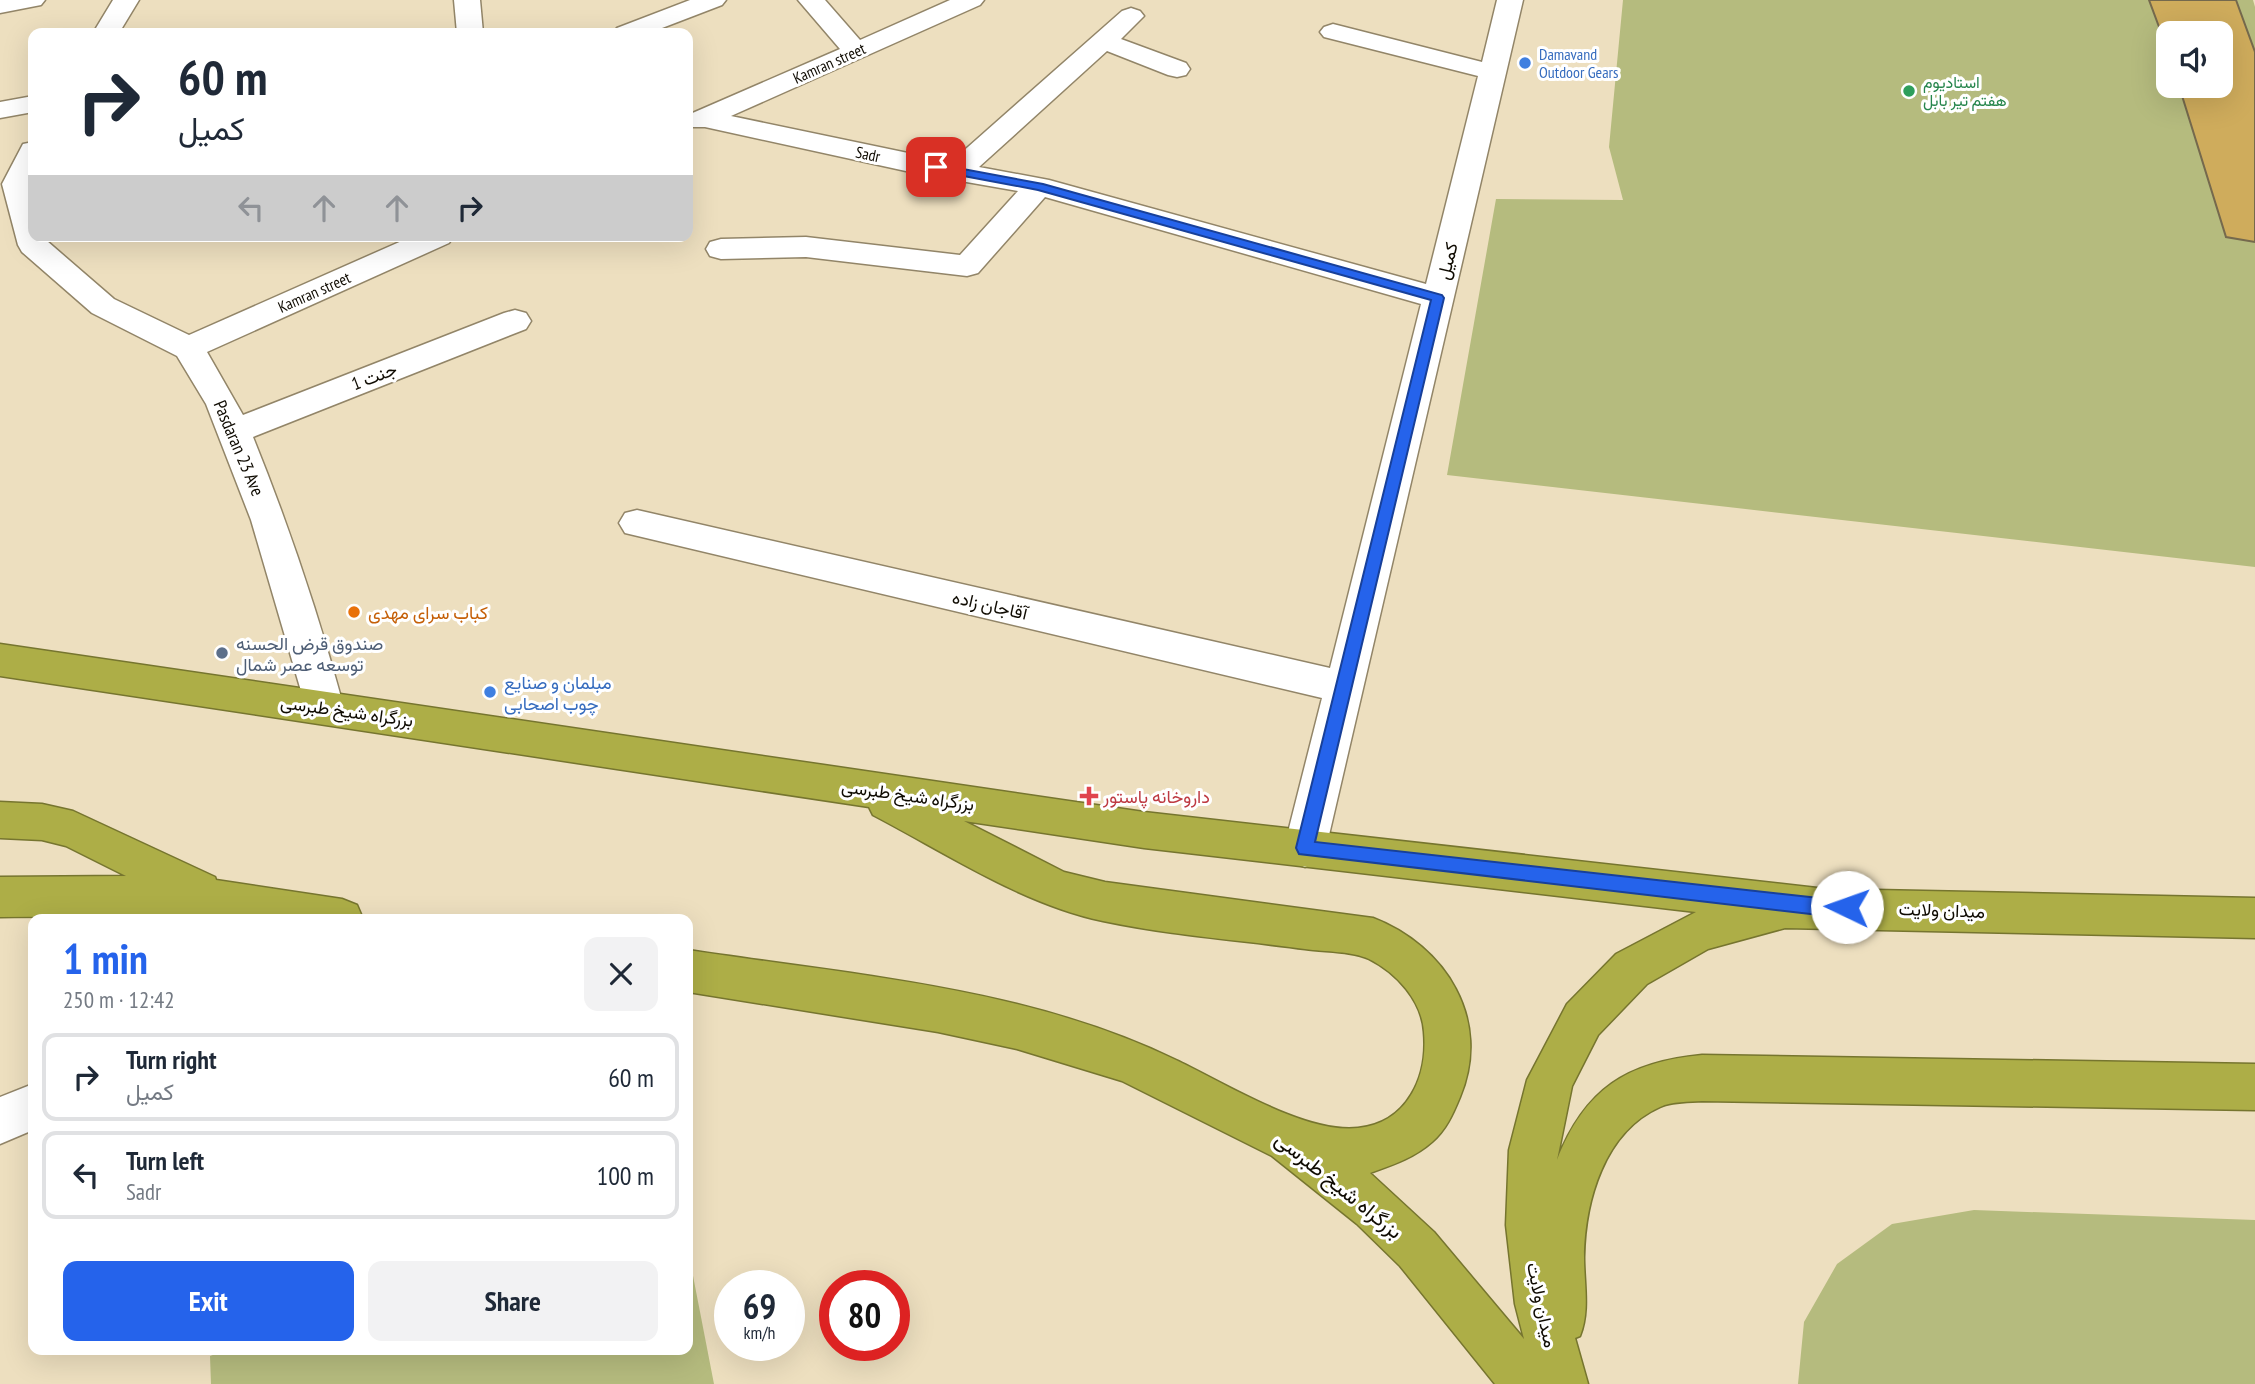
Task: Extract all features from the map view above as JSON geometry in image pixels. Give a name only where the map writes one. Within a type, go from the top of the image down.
[{"type":"highway","name":"بزرگراه شیخ طبرسی","points":[[0,660],[1144,830],[1819,906]]},
{"type":"highway","points":[[859,788],[1057,890],[1105,902],[1373,939],[1398,953],[1420,972],[1436,996],[1447,1024],[1450,1052],[1443,1087],[1426,1117],[1399,1140],[1364,1152],[1326,1151],[1289,1139]]},
{"type":"highway","points":[[0,820],[42,822],[74,829],[216,900]]},
{"type":"highway","points":[[0,897],[154,895],[216,900],[309,914]]},
{"type":"highway","name":"میدان ولایت","points":[[1562,1384],[1537,1300],[1531,1255],[1529,1172],[1544,1099],[1572,1036],[1591,1009],[1612,985],[1662,946],[1720,920],[1785,908],[1819,906],[2248,916]]},
{"type":"highway","name":"بزرگراه شیخ طبرسی","points":[[693,972],[938,1010],[1077,1044],[1130,1061],[1289,1139],[1374,1207],[1417,1250],[1528,1384]]},
{"type":"highway","points":[[1571,1384],[1560,1298],[1559,1251],[1564,1208],[1577,1171],[1595,1134],[1615,1111],[1645,1089],[1702,1078],[2255,1087]]},
{"type":"street","points":[[0,5],[32,0]]},
{"type":"street","points":[[109,28],[126,0]]},
{"type":"street","points":[[467,0],[470,28]]},
{"type":"street","points":[[639,28],[713,0]]},
{"type":"street","points":[[811,0],[856,51]]},
{"type":"street","name":"Kamran street","points":[[696,122],[971,0]]},
{"type":"street","name":"کمیل","points":[[1305,848],[1510,0]]},
{"type":"street","points":[[957,171],[1131,16]]},
{"type":"street","points":[[1333,32],[1492,72]]},
{"type":"street","points":[[1103,41],[1177,69]]},
{"type":"street","points":[[0,110],[28,105]]},
{"type":"street","name":"Sadr","points":[[696,122],[1039,186],[1438,298]]},
{"type":"street","points":[[28,160],[16,184],[28,227]]},
{"type":"street","points":[[721,249],[806,247],[967,266],[1039,186]]},
{"type":"street","points":[[32,242],[103,306],[188,348]]},
{"type":"street","name":"Kamran street","points":[[188,348],[398,245]]},
{"type":"street","name":"جنت 1","points":[[233,432],[515,321]]},
{"type":"street","name":"Pasdaran 23 Ave","points":[[188,348],[222,403],[269,520],[325,708]]},
{"type":"street","name":"آقاجان زاده","points":[[637,523],[1343,687]]},
{"type":"street","points":[[0,1121],[28,1109]]},
{"type":"green space","points":[[1623,0],[2253,0],[2255,567],[1447,475],[1496,199],[1623,200],[1609,147]]},
{"type":"green space","points":[[1974,1210],[2255,1220],[2255,1384],[1798,1384],[1804,1322],[1837,1264],[1892,1224]]},
{"type":"green space","points":[[693,1276],[714,1384],[211,1384],[210,1356],[693,1355]]},
{"type":"building","points":[[2149,0],[2236,0],[2255,52],[2255,242],[2226,237],[2183,98],[2233,98],[2233,21],[2157,21]]},
{"type":"place","name":"Damavand Outdoor Gears","points":[[1525,63]]},
{"type":"place","name":"استادیوم هفتم تیر بابل","points":[[1909,91]]},
{"type":"place","name":"کباب سرای مهدی","points":[[354,612]]},
{"type":"place","name":"صندوق قرض الحسنه توسعه عصر شمال","points":[[222,653]]},
{"type":"place","name":"مبلمان و صنایع چوب اصحابی","points":[[490,692]]},
{"type":"place","name":"داروخانه پاستور","points":[[1089,796]]},
{"type":"route","points":[[936,167],[1039,186],[1438,298],[1305,848],[1847,907]]}]
